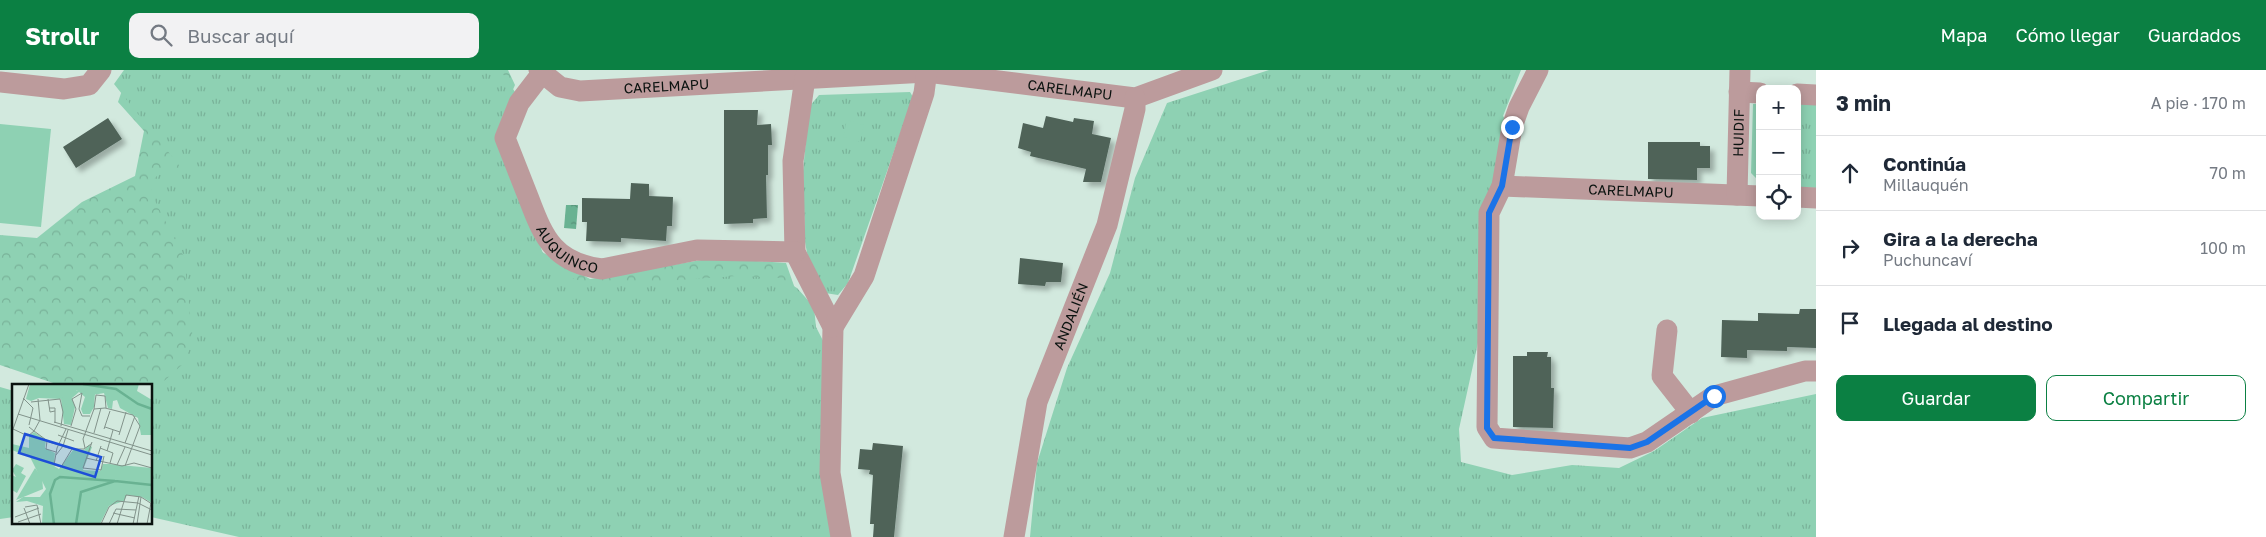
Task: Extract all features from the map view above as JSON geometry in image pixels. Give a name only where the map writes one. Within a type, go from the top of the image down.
[{"type":"street","points":[[0,82],[64,89],[89,85],[101,70]]},
{"type":"street","name":"CARELMAPU","points":[[540,72],[560,87],[580,91],[807,74],[927,71],[1135,98],[1212,70]]},
{"type":"street","points":[[1538,70],[1519,107],[1512,127],[1502,186],[1489,213],[1487,428],[1494,438],[1630,448],[1647,442],[1714,396],[1805,371],[1816,371]]},
{"type":"street","name":"HUIDIF","points":[[1737,195],[1750,92],[1740,70]]},
{"type":"street","points":[[833,328],[864,276],[924,93],[927,71]]},
{"type":"street","name":"AUQUINCO","points":[[540,72],[519,104],[504,138],[542,232],[558,252],[578,264],[602,269],[698,250],[795,252]]},
{"type":"street","points":[[807,74],[793,161],[795,252],[833,328],[830,473],[841,537]]},
{"type":"street","points":[[1801,94],[1816,95]]},
{"type":"street","name":"ANDALIÉN","points":[[1014,537],[1037,402],[1107,225],[1135,109],[1135,98]]},
{"type":"street","name":"CARELMAPU","points":[[1502,186],[1756,196]]},
{"type":"street","points":[[1801,197],[1816,198]]},
{"type":"street","points":[[1667,330],[1662,376],[1691,413]]},
{"type":"green space","points":[[124,70],[501,71],[517,95],[509,110],[528,207],[543,254],[564,275],[577,280],[609,285],[737,276],[780,278],[797,288],[814,307],[816,327],[840,374],[838,453],[846,537],[239,537],[152,517],[152,388],[163,382],[183,364],[193,341],[184,257],[153,197],[152,183],[158,175],[182,169],[114,84]]},
{"type":"green space","points":[[129,70],[508,70],[515,85],[490,142],[526,243],[590,279],[713,258],[786,263],[811,334],[218,376],[152,394],[152,384],[56,384],[0,365],[0,235],[37,238],[82,202],[135,176],[144,131],[118,102]]},
{"type":"green space","points":[[1269,70],[1521,70],[1503,116],[1513,130],[1497,194],[1483,320],[1459,429],[1461,462],[1512,475],[1572,465],[1619,468],[1654,451],[1702,418],[1816,394],[1816,537],[1030,537],[1037,463],[1067,368],[1110,273],[1135,178],[1167,103]]},
{"type":"green space","points":[[910,92],[913,97],[848,283],[838,295],[825,293],[811,274],[805,242],[803,171],[809,107],[819,95]]},
{"type":"green space","points":[[1753,104],[1756,104],[1756,178],[1751,173]]},
{"type":"green space","points":[[1801,104],[1816,104],[1816,188],[1801,187]]},
{"type":"green space","points":[[847,120],[864,125],[860,142],[843,137]]},
{"type":"green space","points":[[0,124],[51,129],[41,227],[0,223]]},
{"type":"green space","points":[[0,387],[12,390],[12,517],[0,519]]},
{"type":"water","points":[[566,205],[578,205],[576,229],[564,228]]},
{"type":"building","points":[[724,110],[758,110],[757,125],[771,124],[772,145],[768,145],[768,175],[766,175],[767,218],[753,219],[753,223],[724,224]]},
{"type":"building","points":[[1046,116],[1073,122],[1074,118],[1094,121],[1092,134],[1111,138],[1101,182],[1083,182],[1086,169],[1030,156],[1031,152],[1018,148],[1023,123],[1043,128]]},
{"type":"building","points":[[108,118],[122,139],[76,168],[63,147]]},
{"type":"building","points":[[1648,142],[1700,142],[1700,146],[1710,146],[1710,168],[1697,168],[1697,180],[1648,179]]},
{"type":"building","points":[[631,183],[649,184],[649,196],[673,197],[672,226],[667,226],[666,241],[621,238],[621,242],[586,241],[587,222],[582,222],[582,198],[630,199]]},
{"type":"building","points":[[1020,258],[1063,263],[1061,282],[1046,282],[1045,286],[1018,284]]},
{"type":"building","points":[[1800,309],[1816,309],[1816,348],[1787,347],[1787,351],[1747,350],[1747,358],[1721,357],[1722,320],[1758,321],[1758,313],[1799,314]]},
{"type":"building","points":[[1527,352],[1548,352],[1547,357],[1551,357],[1551,388],[1554,388],[1553,428],[1513,427],[1513,356],[1527,356]]},
{"type":"building","points":[[873,443],[903,446],[894,537],[873,537],[874,524],[870,524],[873,475],[869,474],[870,470],[858,469],[860,449],[872,450]]},
{"type":"route","points":[[1512,127],[1502,186],[1489,213],[1487,428],[1494,438],[1630,448],[1647,442],[1714,396]]}]
